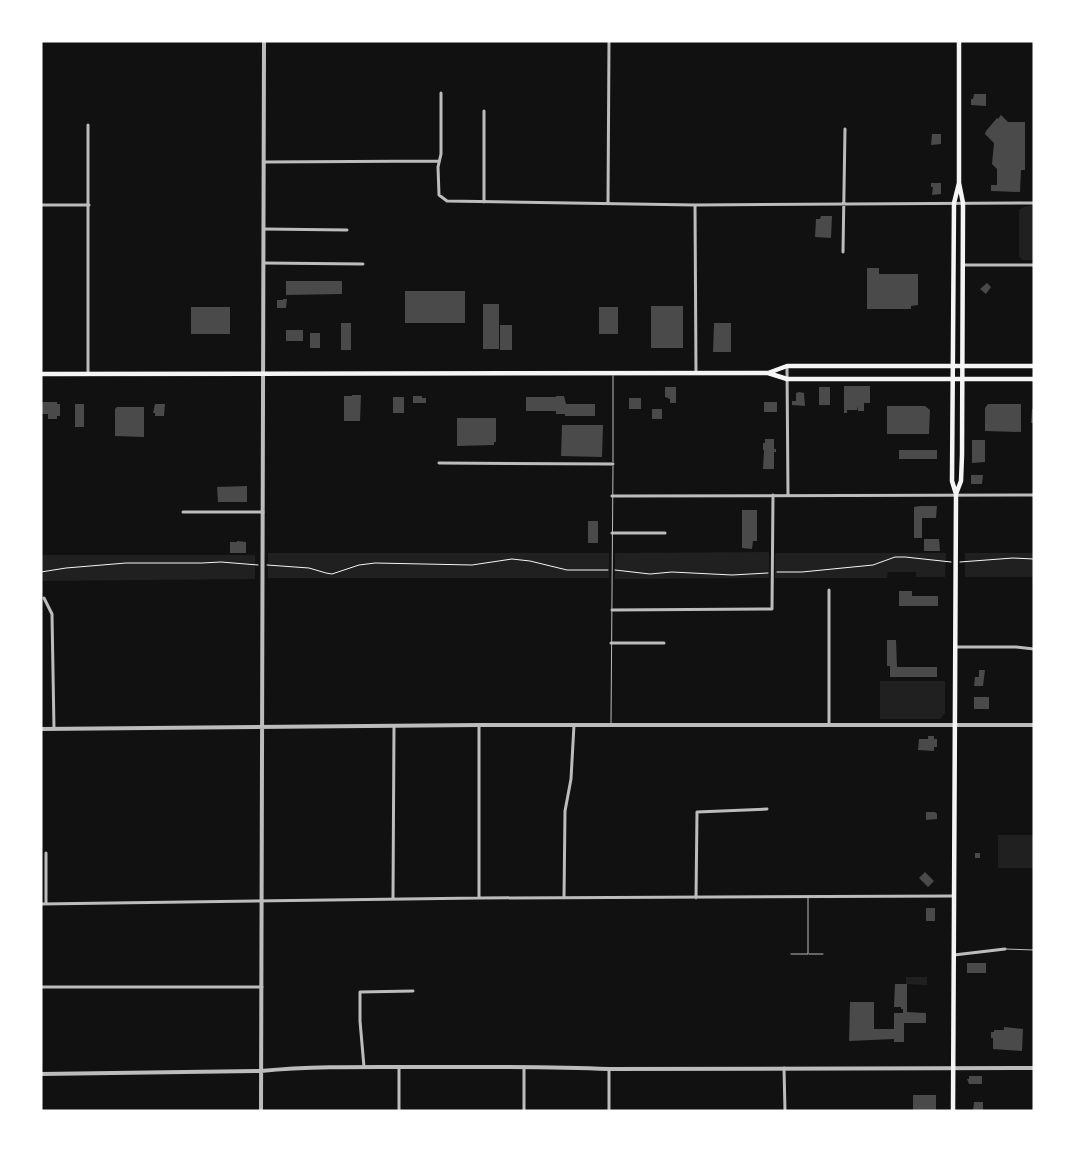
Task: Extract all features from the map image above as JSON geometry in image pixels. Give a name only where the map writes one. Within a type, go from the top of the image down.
[{"type":"main road","points":[[956,494],[962,481],[963,203],[959,183],[960,41]]},
{"type":"main road","points":[[953,1111],[956,494],[952,481],[954,203],[959,183]]},
{"type":"main road","points":[[768,373],[787,366],[1034,366]]},
{"type":"main road","points":[[41,374],[768,373],[787,379],[1034,379]]},
{"type":"street","points":[[261,1111],[264,41]]},
{"type":"street","points":[[608,203],[609,41]]},
{"type":"street","points":[[441,93],[440,196],[447,201],[695,205],[1034,203]]},
{"type":"street","points":[[484,111],[484,202]]},
{"type":"street","points":[[88,125],[88,374]]},
{"type":"street","points":[[843,252],[845,129]]},
{"type":"street","points":[[265,162],[439,161]]},
{"type":"street","points":[[41,205],[89,205]]},
{"type":"street","points":[[695,205],[696,373]]},
{"type":"street","points":[[264,229],[347,230]]},
{"type":"street","points":[[264,264],[363,264]]},
{"type":"street","points":[[963,265],[1034,265]]},
{"type":"street","points":[[787,366],[788,496]]},
{"type":"street","points":[[439,463],[612,464]]},
{"type":"street","points":[[612,496],[1034,495]]},
{"type":"street","points":[[612,610],[772,609],[773,496]]},
{"type":"street","points":[[183,512],[263,512]]},
{"type":"street","points":[[612,533],[665,533]]},
{"type":"street","points":[[829,590],[829,725]]},
{"type":"street","points":[[44,598],[52,614],[54,729]]},
{"type":"street","points":[[612,643],[664,643]]},
{"type":"street","points":[[956,647],[1016,646],[1034,649]]},
{"type":"street","points":[[41,729],[611,725],[1034,725]]},
{"type":"street","points":[[394,726],[394,899]]},
{"type":"street","points":[[479,726],[479,898]]},
{"type":"street","points":[[564,898],[565,811],[571,779],[574,726]]},
{"type":"street","points":[[696,898],[697,812],[767,809]]},
{"type":"street","points":[[46,853],[46,904]]},
{"type":"street","points":[[41,904],[479,898],[954,896]]},
{"type":"street","points":[[954,955],[1005,949]]},
{"type":"street","points":[[41,987],[262,987]]},
{"type":"street","points":[[364,1067],[360,1021],[360,992],[413,992]]},
{"type":"street","points":[[41,1074],[261,1071],[289,1068],[364,1067],[609,1069],[1034,1068]]},
{"type":"street","points":[[398,1111],[399,1067]]},
{"type":"street","points":[[524,1067],[524,1111]]},
{"type":"street","points":[[784,1068],[785,1111]]},
{"type":"street","points":[[609,1069],[609,1111]]},
{"type":"lane","points":[[611,725],[613,373]]},
{"type":"lane","points":[[808,897],[808,954]]},
{"type":"lane","points":[[1005,949],[1034,950]]},
{"type":"lane","points":[[791,954],[823,954]]},
{"type":"path","points":[[270,565],[309,568],[326,574],[332,574],[367,564],[472,565],[512,559],[530,561],[567,570],[732,575],[802,572],[873,564],[900,557],[918,557],[955,562],[1013,558],[1034,559]]},
{"type":"path","points":[[41,572],[126,563],[202,564],[221,562],[253,565]]},
{"type":"shaded area","points":[[1034,205],[1034,260],[1023,260],[1019,257],[1019,210]]},
{"type":"shaded area","points":[[769,552],[769,578],[615,579],[615,553]]},
{"type":"shaded area","points":[[268,553],[609,553],[609,578],[268,578]]},
{"type":"shaded area","points":[[775,553],[946,553],[945,577],[916,577],[916,572],[888,572],[887,578],[775,578]]},
{"type":"shaded area","points":[[965,553],[1034,553],[1034,577],[965,577]]},
{"type":"shaded area","points":[[41,555],[255,555],[255,579],[41,581]]},
{"type":"shaded area","points":[[880,681],[945,681],[945,713],[940,719],[880,719]]},
{"type":"shaded area","points":[[998,835],[1034,835],[1034,868],[998,868]]},
{"type":"shaded area","points":[[906,977],[927,977],[927,985],[906,984]]},
{"type":"building","points":[[974,94],[986,94],[986,106],[971,105],[971,99],[973,99]]},
{"type":"building","points":[[1001,115],[1008,122],[1025,122],[1025,170],[1021,170],[1020,192],[991,191],[991,185],[997,185],[997,169],[992,164],[994,143],[985,134]]},
{"type":"building","points":[[932,134],[941,134],[941,144],[931,145]]},
{"type":"building","points":[[931,183],[941,183],[941,194],[932,195],[933,187],[931,187]]},
{"type":"building","points":[[821,216],[832,216],[831,238],[815,237],[816,219],[820,219]]},
{"type":"building","points":[[867,268],[879,268],[879,274],[918,274],[918,305],[911,306],[911,309],[867,309]]},
{"type":"building","points":[[286,281],[342,281],[342,294],[286,295]]},
{"type":"building","points":[[987,283],[991,287],[986,294],[980,289]]},
{"type":"building","points":[[405,291],[465,291],[465,323],[405,323]]},
{"type":"building","points":[[287,299],[286,308],[277,308],[277,300]]},
{"type":"building","points":[[483,304],[499,304],[499,349],[483,349]]},
{"type":"building","points":[[651,306],[683,306],[683,348],[651,348]]},
{"type":"building","points":[[191,307],[230,307],[230,334],[191,334]]},
{"type":"building","points":[[599,307],[618,307],[618,334],[599,334]]},
{"type":"building","points":[[341,323],[351,323],[351,350],[341,350]]},
{"type":"building","points":[[714,323],[731,323],[731,352],[713,352]]},
{"type":"building","points":[[500,325],[512,325],[512,350],[500,350]]},
{"type":"building","points":[[286,330],[303,330],[303,341],[286,341]]},
{"type":"building","points":[[310,333],[320,333],[320,348],[310,348]]},
{"type":"building","points":[[844,386],[870,386],[870,403],[864,403],[864,411],[858,411],[857,406],[857,410],[847,410],[847,413],[844,413]]},
{"type":"building","points":[[665,387],[676,387],[676,403],[670,403],[670,399],[665,397]]},
{"type":"building","points":[[819,387],[830,387],[830,405],[819,405]]},
{"type":"building","points":[[796,393],[804,393],[805,406],[792,405],[792,401],[796,401]]},
{"type":"building","points":[[361,395],[360,421],[344,421],[344,396]]},
{"type":"building","points":[[413,396],[426,398],[426,403],[413,403]]},
{"type":"building","points":[[564,396],[566,404],[595,404],[595,416],[565,416],[565,414],[556,414],[556,411],[526,411],[526,397]]},
{"type":"building","points":[[393,397],[404,397],[404,413],[393,413]]},
{"type":"building","points":[[629,398],[641,398],[641,409],[629,409]]},
{"type":"building","points":[[41,402],[57,402],[57,404],[60,404],[60,416],[57,416],[57,419],[48,419],[48,414],[41,414]]},
{"type":"building","points":[[764,402],[777,402],[777,412],[764,412]]},
{"type":"building","points":[[75,404],[84,404],[84,427],[75,427]]},
{"type":"building","points":[[155,404],[165,404],[164,416],[155,416],[155,413],[153,413]]},
{"type":"building","points":[[988,404],[1021,404],[1021,432],[985,431],[985,408]]},
{"type":"building","points":[[887,406],[925,406],[930,410],[929,434],[887,434]]},
{"type":"building","points":[[117,407],[144,407],[144,437],[115,436],[115,409]]},
{"type":"building","points":[[652,409],[662,409],[662,419],[652,419]]},
{"type":"building","points":[[1032,409],[1034,409],[1034,423],[1031,423]]},
{"type":"building","points":[[457,418],[496,418],[496,442],[494,442],[494,445],[457,446]]},
{"type":"building","points":[[562,425],[603,425],[602,457],[561,456]]},
{"type":"building","points":[[765,439],[774,439],[774,449],[776,449],[776,452],[774,452],[774,469],[763,469],[763,443],[765,443]]},
{"type":"building","points":[[972,440],[985,440],[985,462],[972,463]]},
{"type":"building","points":[[899,450],[937,450],[937,459],[899,459]]},
{"type":"building","points":[[971,475],[983,475],[982,484],[971,484]]},
{"type":"building","points":[[247,486],[247,502],[218,502],[217,487]]},
{"type":"building","points":[[937,506],[936,518],[922,518],[922,538],[914,538],[914,507]]},
{"type":"building","points":[[742,510],[757,510],[757,541],[753,541],[752,549],[742,548]]},
{"type":"building","points":[[588,521],[598,521],[598,543],[588,543]]},
{"type":"building","points":[[924,539],[939,539],[940,551],[924,551]]},
{"type":"building","points":[[230,542],[246,542],[246,553],[230,553]]},
{"type":"building","points":[[899,591],[912,591],[912,596],[938,596],[938,606],[899,606]]},
{"type":"building","points":[[887,640],[896,640],[897,667],[937,667],[937,677],[890,677],[890,666],[887,666]]},
{"type":"building","points":[[979,670],[985,670],[983,686],[974,686],[975,677],[979,677]]},
{"type":"building","points":[[974,697],[989,697],[989,709],[974,709]]},
{"type":"building","points":[[928,736],[934,736],[934,739],[937,739],[937,747],[934,747],[934,751],[918,750],[919,739],[928,739]]},
{"type":"building","points":[[926,812],[935,812],[937,819],[926,820]]},
{"type":"building","points":[[975,853],[980,853],[980,858],[975,858]]},
{"type":"building","points":[[925,872],[934,881],[928,887],[919,878]]},
{"type":"building","points":[[926,908],[935,908],[935,921],[926,921]]},
{"type":"building","points":[[967,963],[986,963],[986,973],[967,973]]},
{"type":"building","points":[[895,984],[907,984],[907,1012],[926,1013],[926,1023],[904,1023],[904,1042],[894,1042],[894,1039],[849,1041],[850,1002],[874,1002],[874,1029],[894,1029],[894,1013],[903,1013],[901,1007],[894,1007]]},
{"type":"building","points":[[1004,1027],[1023,1029],[1022,1051],[993,1049],[991,1032],[994,1032],[994,1030],[1004,1030]]},
{"type":"building","points":[[969,1076],[982,1076],[982,1084],[969,1084],[967,1079],[969,1079]]},
{"type":"building","points":[[913,1095],[936,1095],[936,1111],[913,1111]]},
{"type":"building","points":[[974,1102],[983,1102],[983,1111],[973,1111]]}]
